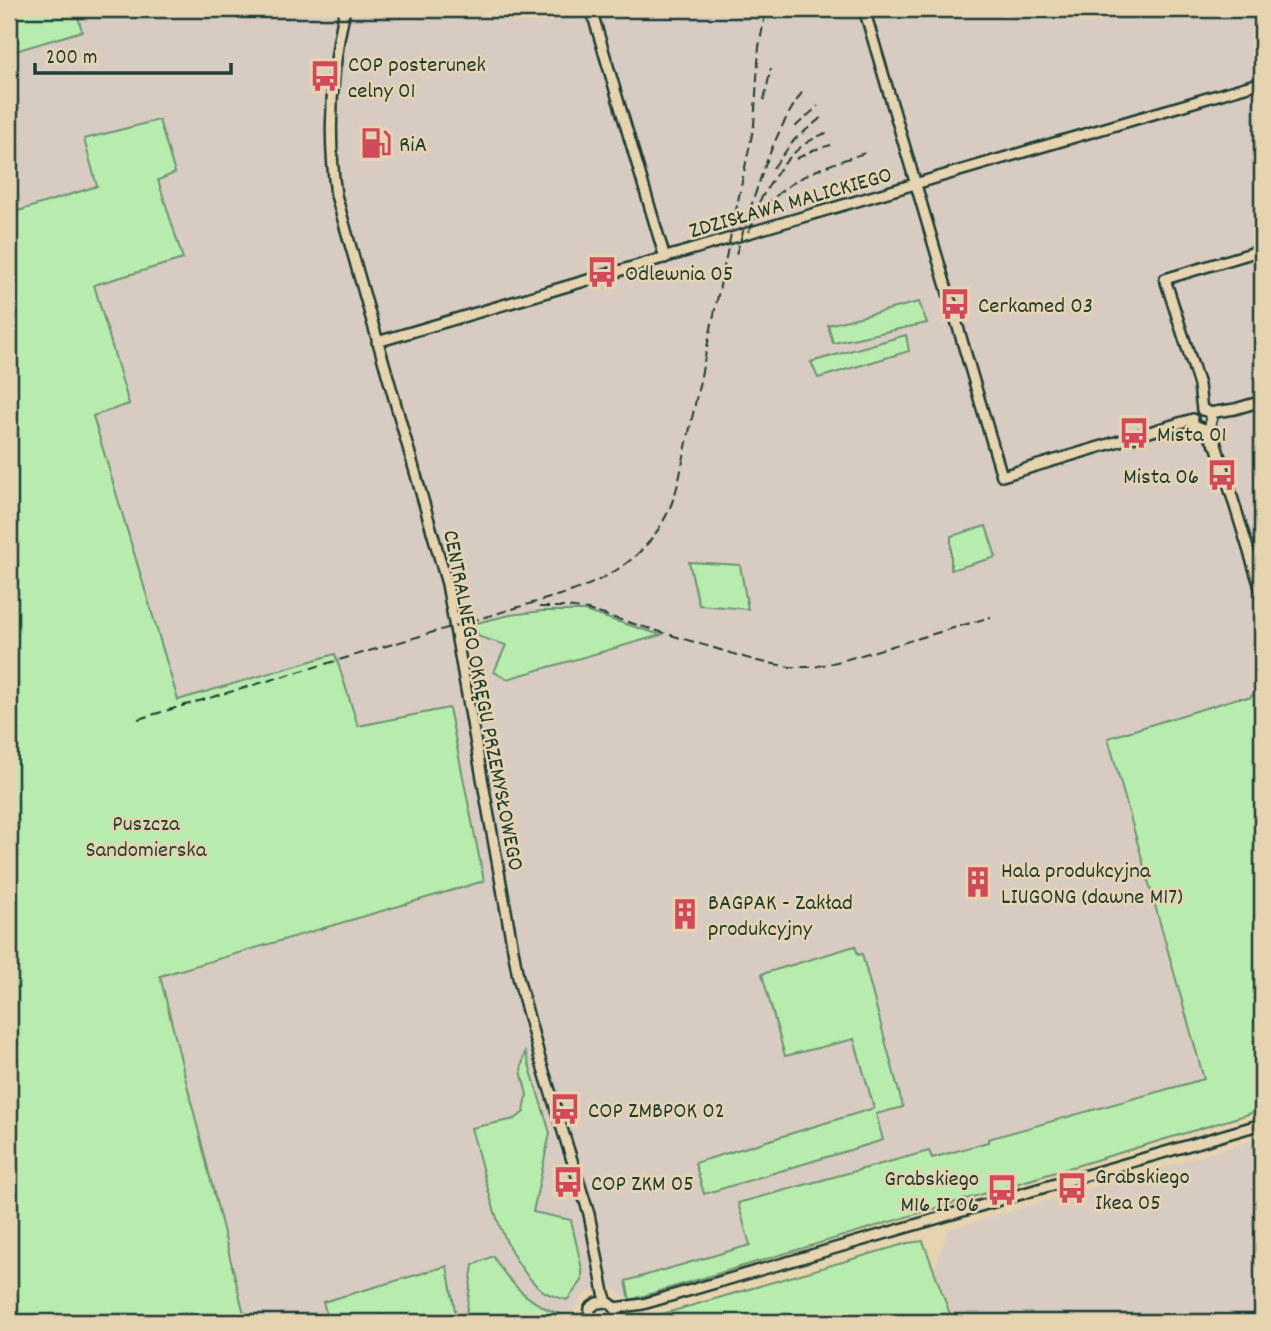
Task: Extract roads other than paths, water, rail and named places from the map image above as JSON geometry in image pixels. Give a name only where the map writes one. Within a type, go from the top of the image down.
[{"type":"street","name":"CENTRALNEGO OKRĘGU PRZEMYSŁOWEGO","points":[[345,9],[332,84],[330,133],[332,170],[341,219],[447,584],[518,977],[540,1059],[589,1214],[602,1302]]},
{"type":"street","points":[[590,9],[664,258]]},
{"type":"street","points":[[864,9],[916,184],[1262,82]]},
{"type":"street","name":"ZDZISŁAWA MALICKIEGO","points":[[377,342],[916,184],[1002,476],[1167,428],[1204,420],[1262,401]]},
{"type":"street","points":[[1262,250],[1166,279],[1199,385],[1204,420],[1217,446],[1239,529],[1260,581],[1262,594]]},
{"type":"street","points":[[1262,613],[1262,622]]},
{"type":"street","points":[[589,1322],[588,1312],[602,1302],[617,1315],[643,1304],[1262,1124]]},
{"type":"railway","points":[[138,719],[570,592],[609,575],[626,564],[653,537],[664,520],[679,480],[754,125],[759,47],[766,9]]},
{"type":"railway","points":[[764,100],[771,68]]},
{"type":"railway","points":[[736,254],[772,149],[803,91]]},
{"type":"railway","points":[[795,127],[818,106]]},
{"type":"railway","points":[[773,168],[794,140],[822,117]]},
{"type":"railway","points":[[759,202],[787,160],[805,144],[827,133]]},
{"type":"railway","points":[[796,159],[831,145]]},
{"type":"railway","points":[[748,232],[759,215],[784,189],[815,171],[868,152]]},
{"type":"railway","points":[[539,607],[588,610],[757,661],[790,667],[814,667],[841,661],[991,617]]},
{"type":"place","name":"COP posterunek celny 01","points":[[325,76]]},
{"type":"place","name":"RiA","points":[[376,143]]},
{"type":"place","name":"Odlewnia 05","points":[[602,272]]},
{"type":"place","name":"Cerkamed 03","points":[[955,304]]},
{"type":"place","name":"Mista 01","points":[[1134,433]]},
{"type":"place","name":"Mista 06","points":[[1222,475]]},
{"type":"place","name":"Hala produkcyjna LIUGONG (dawne M17)","points":[[978,882]]},
{"type":"place","name":"BAGPAK - Zakład produkcyjny","points":[[685,914]]},
{"type":"place","name":"COP ZMBPOK 02","points":[[565,1109]]},
{"type":"place","name":"COP ZKM 05","points":[[568,1182]]},
{"type":"place","name":"Grabskiego Ikea 05","points":[[1072,1188]]},
{"type":"place","name":"Grabskiego M16 II 06","points":[[1002,1190]]},
{"type":"park label","name":"Puszcza Sandomierska","points":[[146,835]]}]
